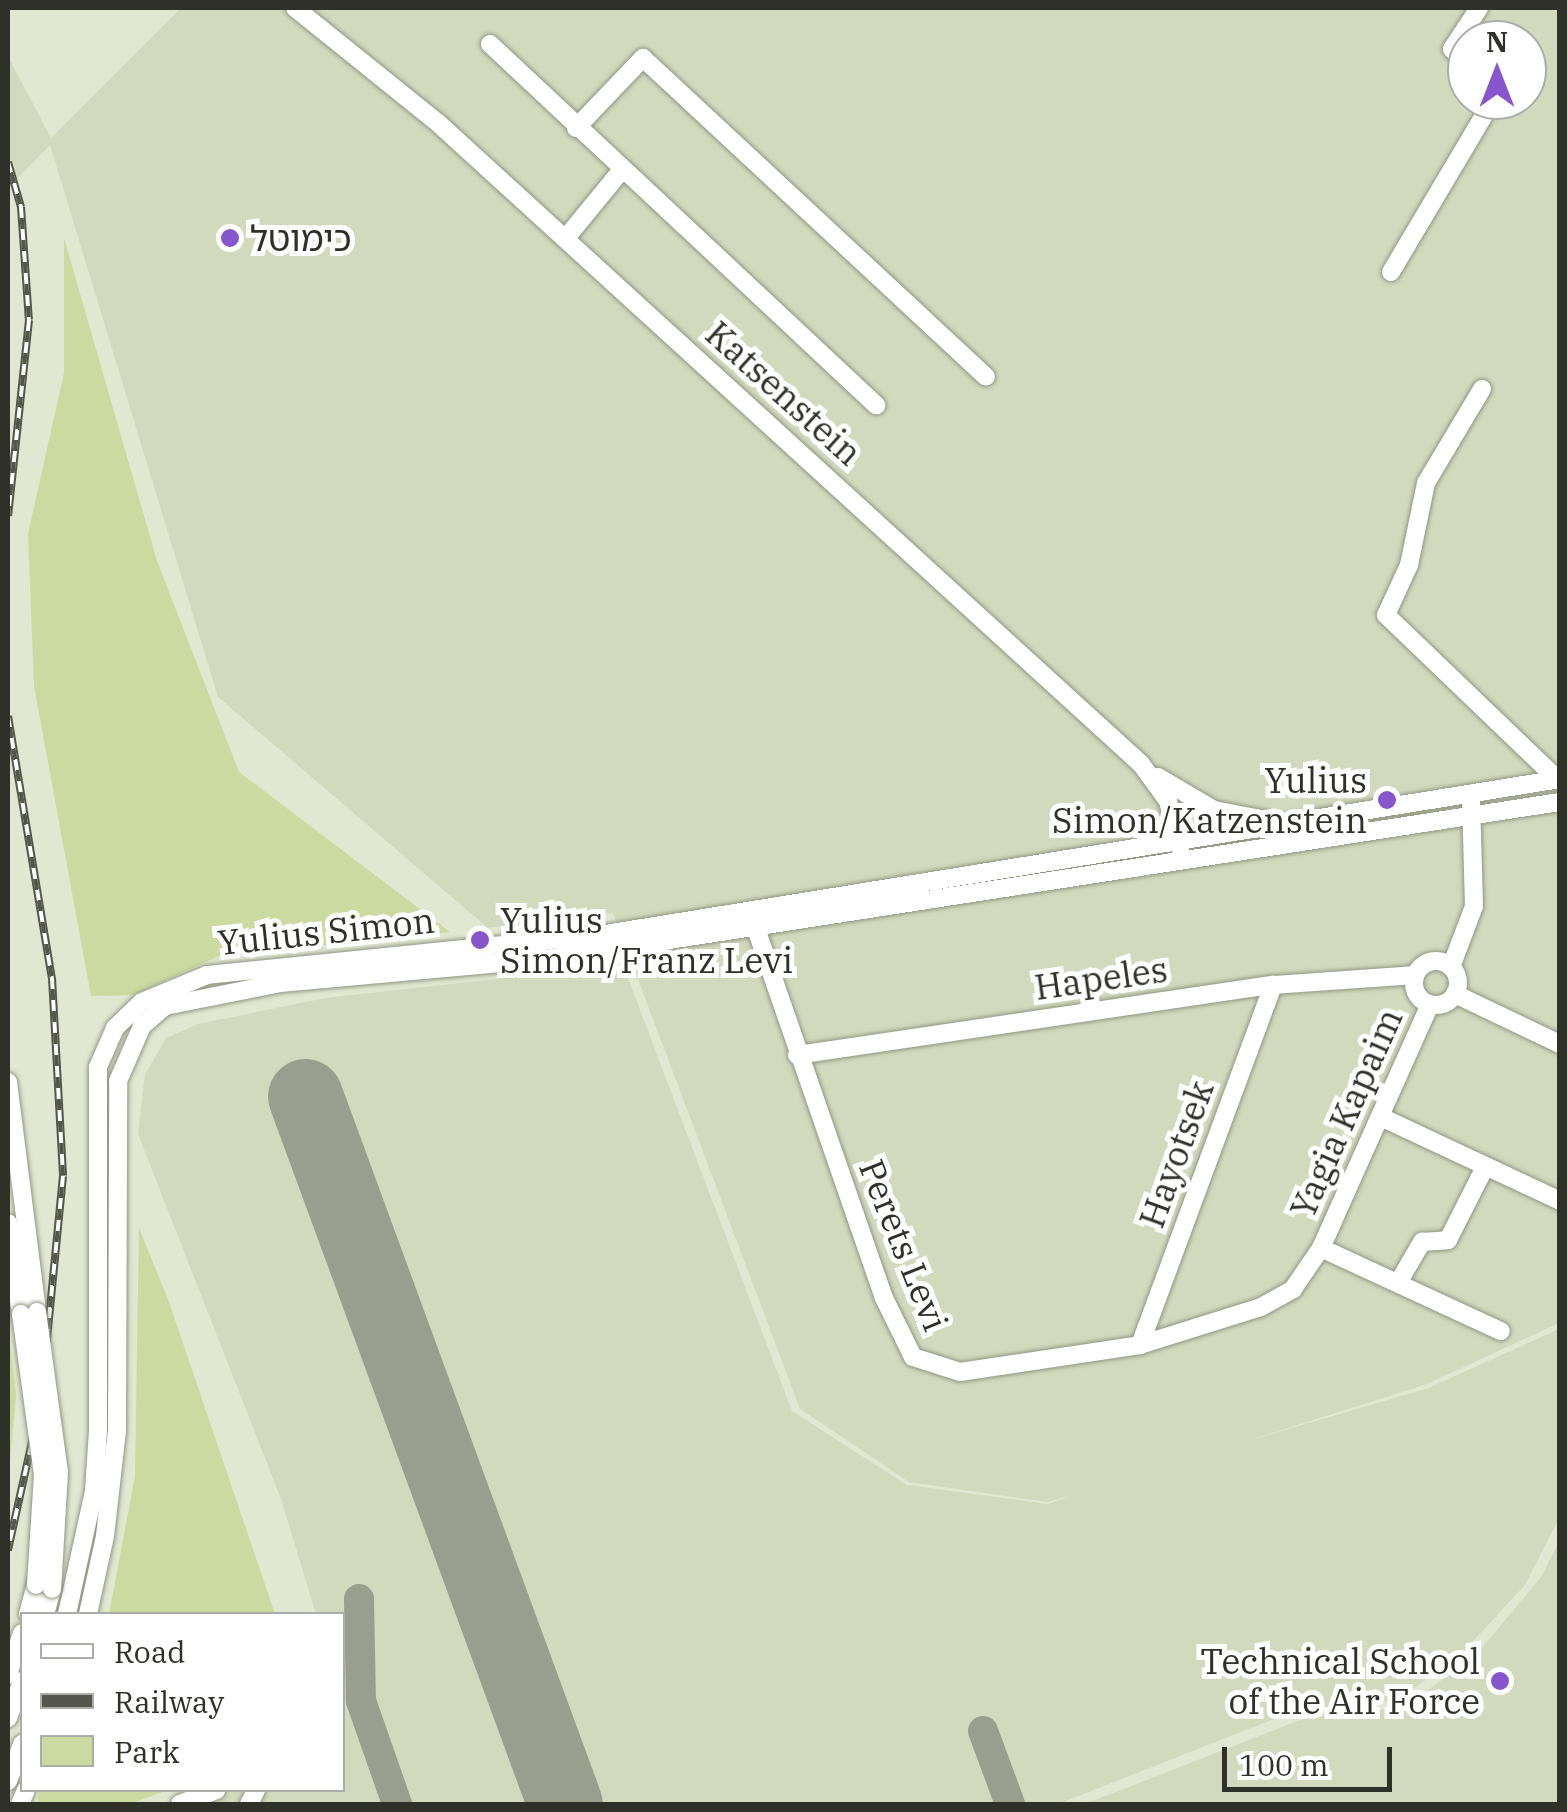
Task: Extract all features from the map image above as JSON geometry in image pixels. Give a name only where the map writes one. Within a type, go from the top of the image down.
[{"type":"street","name":"Katsenstein","points":[[295,8],[566,238],[1141,764],[1161,790],[1182,861]]},
{"type":"street","points":[[490,44],[620,172],[876,405]]},
{"type":"street","points":[[576,128],[644,58],[986,377]]},
{"type":"street","points":[[1390,272],[1480,120]]},
{"type":"street","points":[[566,238],[620,172]]},
{"type":"street","points":[[1482,389],[1426,483],[1410,565],[1386,615],[1558,779]]},
{"type":"street","points":[[1141,764],[1214,810],[1287,823]]},
{"type":"street","name":"Yulius Simon","points":[[66,1612],[94,1491],[98,1431],[96,1081],[105,1047],[127,1014],[207,975],[528,944],[1287,823],[1469,790],[1558,779]]},
{"type":"street","points":[[1141,846],[1161,825],[1161,790]]},
{"type":"street","points":[[1455,994],[1452,968],[1474,906],[1476,851],[1469,790]]},
{"type":"street","name":"Yulius Simon","points":[[88,1612],[106,1536],[117,1431],[117,1092],[132,1043],[153,1014],[215,991],[553,958],[1472,812],[1560,802]]},
{"type":"street","points":[[1476,851],[1486,824],[1504,808]]},
{"type":"street","name":"Perets Levi","points":[[750,906],[797,1055],[883,1296],[912,1357],[960,1372],[1140,1345],[1261,1307],[1294,1289],[1321,1248]]},
{"type":"street","points":[[765,958],[768,934],[781,922]]},
{"type":"street","points":[[720,933],[746,938],[765,958]]},
{"type":"street","points":[[1452,968],[1432,961],[1415,974],[1418,996],[1430,1004],[1455,994],[1560,1044]]},
{"type":"street","name":"Hapeles","points":[[797,1055],[1273,985],[1415,974]]},
{"type":"street","name":"Hayotsek","points":[[1140,1345],[1273,985]]},
{"type":"street","name":"Yagia Kapaim","points":[[1321,1248],[1383,1118],[1430,1004]]},
{"type":"street","points":[[8,1082],[43,1474],[46,1612]]},
{"type":"street","points":[[1383,1118],[1560,1201]]},
{"type":"street","points":[[1398,1284],[1422,1242],[1448,1240],[1486,1166]]},
{"type":"street","points":[[8,1224],[29,1313]]},
{"type":"street","points":[[1321,1248],[1500,1330]]},
{"type":"street","points":[[29,1612],[44,1587]]},
{"type":"street","points":[[8,1674],[20,1640]]},
{"type":"street","points":[[8,1718],[20,1686]]},
{"type":"street","points":[[8,1781],[20,1749]]},
{"type":"street","points":[[180,1804],[211,1792]]},
{"type":"shaded area","points":[[181,8],[1559,8],[1559,1323],[1427,1384],[1247,1441],[1426,1389],[1559,1329],[1559,1518],[1525,1585],[1463,1652],[1398,1700],[1292,1712],[1058,1804],[200,1804],[226,1792],[345,1792],[345,1612],[315,1612],[281,1499],[138,1134],[145,1074],[166,1038],[198,1024],[325,998],[623,965],[792,1411],[907,1485],[1048,1504],[1076,1494],[1048,1502],[909,1482],[800,1409],[613,913],[488,928],[218,697],[50,145],[8,188],[8,56],[51,138]]},
{"type":"shaded area","name":"Technical School of the Air Force","points":[[1559,1542],[1559,1804],[1085,1804],[1303,1719],[1405,1707],[1477,1654],[1541,1577]]},
{"type":"green space","points":[[64,238],[157,561],[239,772],[450,932],[219,956],[132,995],[91,996],[34,686],[28,534],[64,373]]},
{"type":"green space","points":[[139,1228],[169,1302],[274,1612],[109,1612],[135,1476]]},
{"type":"green space","points":[[8,1326],[16,1395],[8,1484]]},
{"type":"green space","points":[[39,1792],[163,1792],[130,1804],[38,1804]]},
{"type":"taxiway","points":[[359,1599],[361,1701],[397,1804]]},
{"type":"taxiway","points":[[983,1731],[1010,1804]]},
{"type":"taxiway","points":[[559,1804],[560,1790]]},
{"type":"runway","points":[[305,1096],[565,1804]]},
{"type":"railway","points":[[8,162],[21,207],[29,320],[8,516]]},
{"type":"railway","points":[[8,716],[52,978],[63,1176],[41,1401],[8,1550]]},
{"type":"place","name":"כימוטל","points":[[230,238]]},
{"type":"place","name":"Yulius Simon/Katzenstein","points":[[1387,800]]},
{"type":"place","name":"Yulius Simon/Franz Levi","points":[[480,940]]},
{"type":"place","name":"Technical School of the Air Force","points":[[1500,1681]]}]
